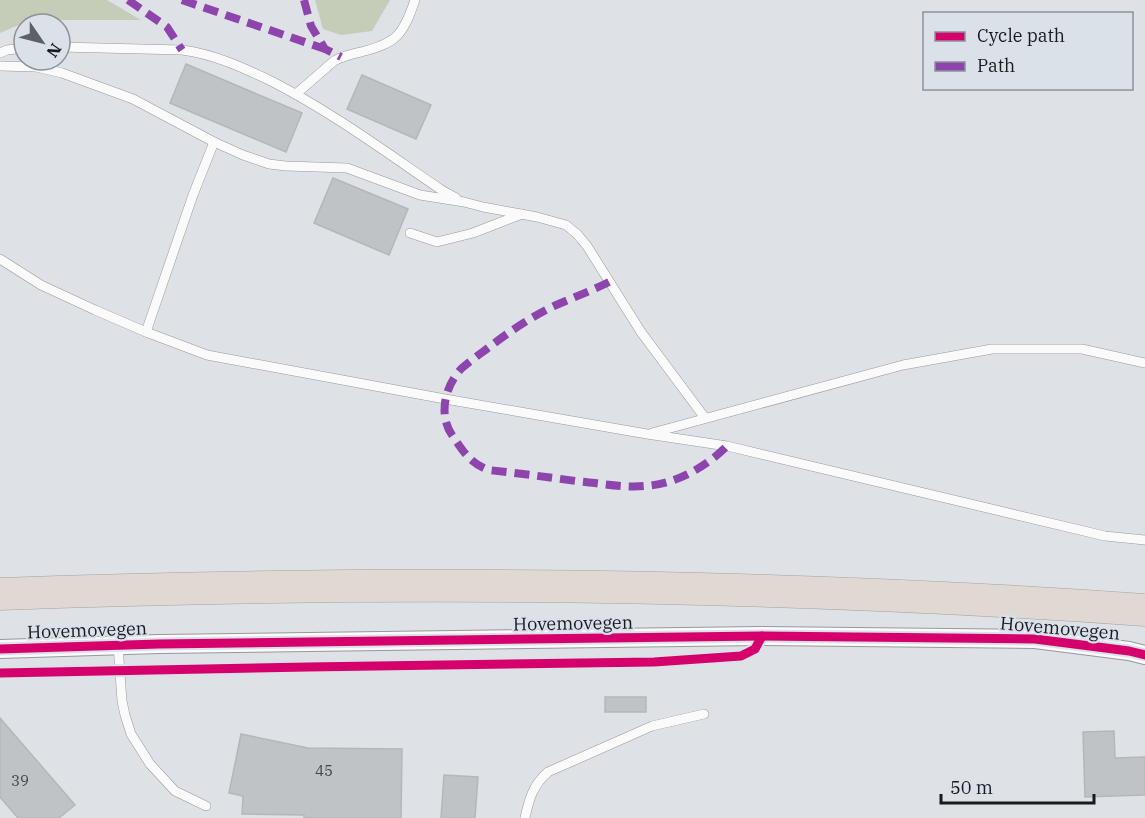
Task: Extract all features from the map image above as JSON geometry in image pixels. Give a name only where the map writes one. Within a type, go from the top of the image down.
[{"type":"highway","points":[[0,594],[242,587],[633,588],[836,592],[1145,610]]},
{"type":"street","name":"Hovemovegen","points":[[0,649],[118,645],[809,637],[1035,639],[1145,655]]},
{"type":"lane","points":[[296,94],[341,57],[378,48],[395,39],[408,21],[415,0]]},
{"type":"lane","points":[[72,47],[182,50],[223,60],[296,94],[330,114],[443,191],[464,202]]},
{"type":"lane","points":[[0,66],[36,67],[62,73],[133,99],[214,142],[269,164],[346,168],[420,195],[464,202],[566,225],[578,234],[587,246],[641,332],[705,418]]},
{"type":"lane","points":[[146,332],[193,195],[214,142]]},
{"type":"lane","points":[[410,233],[437,242],[473,233],[522,214]]},
{"type":"lane","points":[[0,259],[41,285],[146,332],[207,355],[445,399],[727,446],[1106,536],[1145,540]]},
{"type":"lane","points":[[647,434],[903,365],[992,349],[1082,349],[1145,363]]},
{"type":"lane","points":[[118,645],[122,701],[131,734],[150,764],[175,790],[206,806]]},
{"type":"lane","points":[[525,818],[530,796],[539,780],[548,772],[652,726],[704,714]]},
{"type":"green space","points":[[0,0],[107,0],[141,20],[72,20],[72,12],[12,12],[12,28],[0,33]]},
{"type":"green space","points":[[315,0],[390,0],[372,31],[341,35],[323,29]]},
{"type":"building","points":[[186,64],[302,113],[286,152],[170,103]]},
{"type":"building","points":[[362,75],[431,105],[416,139],[347,109]]},
{"type":"building","points":[[333,178],[408,209],[389,255],[314,223]]},
{"type":"building","points":[[605,697],[646,697],[646,712],[605,712]]},
{"type":"building","points":[[0,718],[75,805],[59,818],[18,818],[0,797]]},
{"type":"building","points":[[1114,731],[1115,758],[1145,757],[1145,795],[1085,797],[1083,732]]},
{"type":"building","points":[[241,734],[308,748],[402,749],[401,818],[304,818],[304,815],[242,814],[243,796],[229,793]]},
{"type":"building","points":[[444,775],[478,777],[475,818],[441,818]]},
{"type":"marked path","points":[[128,0],[167,27],[182,50]]},
{"type":"marked path","points":[[182,0],[325,49]]},
{"type":"marked path","points":[[304,0],[311,26],[325,49],[341,57]]},
{"type":"marked path","points":[[609,282],[536,316],[501,338],[456,375],[445,400],[445,418],[452,435],[467,456],[488,470],[610,485],[636,486],[657,485],[679,478],[710,461],[727,446]]},
{"type":"cycle path","points":[[0,649],[159,644],[762,636],[1035,639],[1145,655]]},
{"type":"cycle path","points":[[0,673],[654,662],[741,656],[755,649],[762,636]]}]
